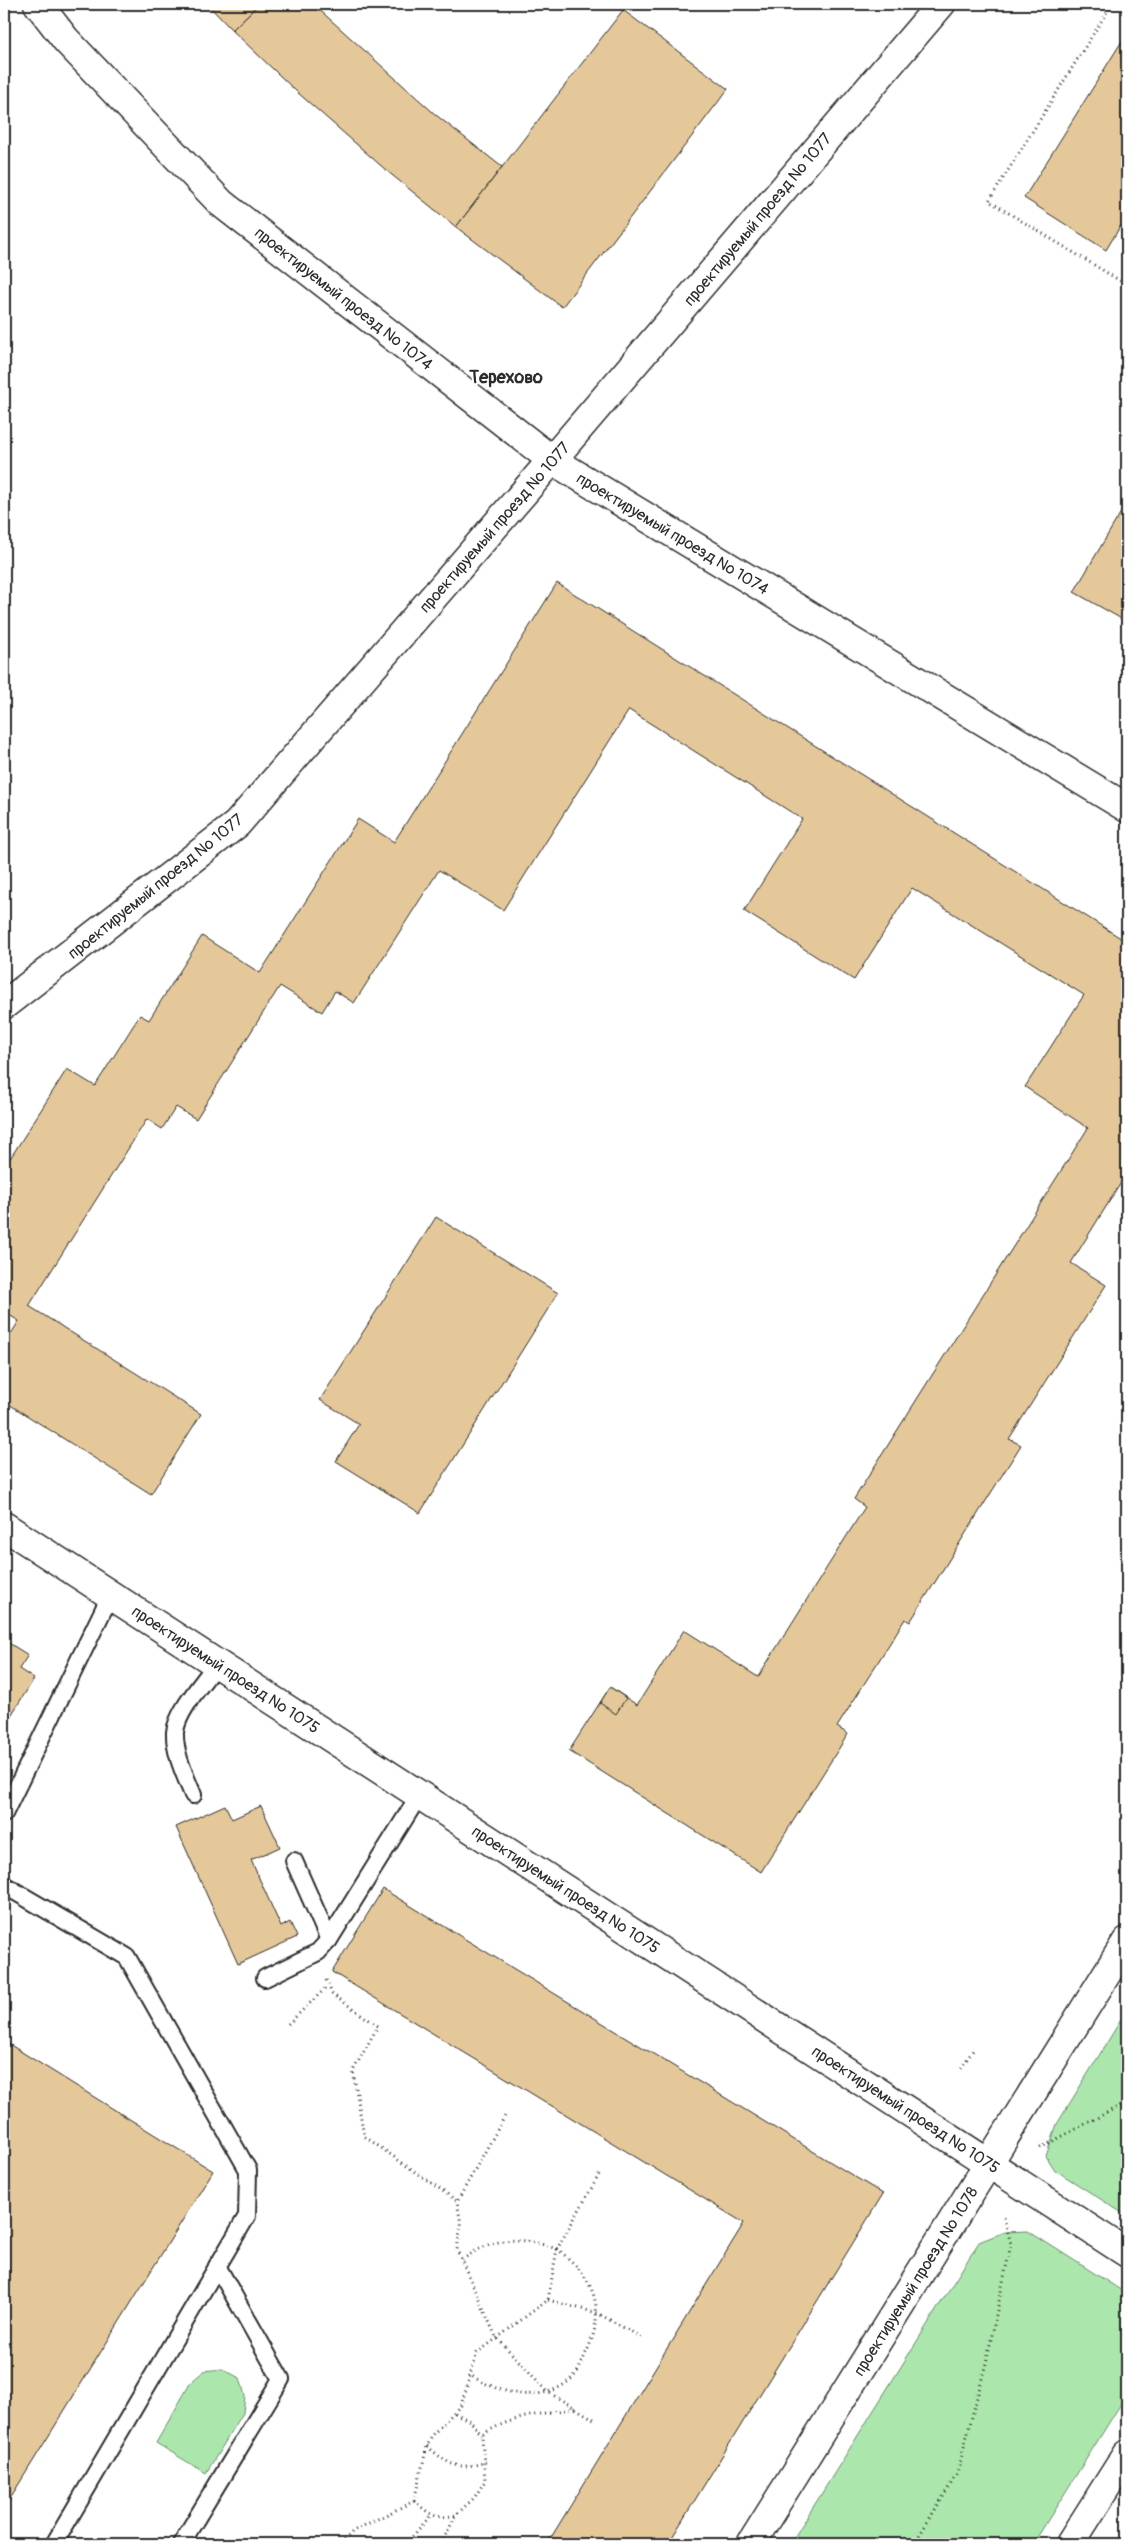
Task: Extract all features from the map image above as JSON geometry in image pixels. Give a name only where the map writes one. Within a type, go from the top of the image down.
[{"type":"street","name":"проектируемый проезд № 1074","points":[[38,4],[66,40],[221,203],[552,460],[1127,808]]},
{"type":"street","name":"проектируемый проезд № 1077","points":[[4,1005],[237,824],[552,460],[941,4]]},
{"type":"street","name":"проектируемый проезд № 1075","points":[[4,1526],[1127,2253]]},
{"type":"street","name":"проектируемый проезд № 1078","points":[[751,2544],[1127,1942]]},
{"type":"street","points":[[1070,2544],[1127,2454]]},
{"type":"lane","points":[[4,1814],[111,1594]]},
{"type":"lane","points":[[193,1794],[180,1765],[175,1732],[180,1716],[217,1663]]},
{"type":"lane","points":[[265,1978],[318,1952],[329,1940],[420,1794]]},
{"type":"lane","points":[[294,1861],[329,1940]]},
{"type":"lane","points":[[4,1885],[127,1957],[248,2170],[247,2216],[54,2544]]},
{"type":"lane","points":[[181,2544],[281,2379],[217,2266]]},
{"type":"path","points":[[1112,4],[989,201],[1127,285]]},
{"type":"path","points":[[318,1952],[333,1961],[327,1973],[327,1987],[332,1994],[378,2026],[354,2071],[364,2136],[458,2200]]},
{"type":"path","points":[[288,2024],[327,1987]]},
{"type":"path","points":[[961,2068],[974,2049]]},
{"type":"path","points":[[1040,2148],[1127,2102]]},
{"type":"path","points":[[505,2116],[458,2200],[461,2224],[458,2250],[496,2337],[548,2392],[597,2421]]},
{"type":"path","points":[[914,2544],[957,2474],[986,2363],[1011,2244],[989,2162]]},
{"type":"path","points":[[414,2501],[427,2446],[433,2434],[461,2405],[477,2353],[548,2300],[557,2249],[599,2175]]},
{"type":"path","points":[[462,2260],[490,2244],[513,2239],[536,2242],[557,2249],[574,2261],[588,2279],[595,2298],[597,2313],[596,2327],[576,2374],[565,2384],[548,2392],[531,2395],[514,2394],[491,2388],[470,2375]]},
{"type":"path","points":[[548,2300],[597,2313],[643,2338]]},
{"type":"path","points":[[482,2435],[494,2427],[522,2417],[575,2408]]},
{"type":"path","points":[[441,2544],[456,2515],[474,2498],[485,2480],[486,2462],[482,2435],[470,2421],[455,2413]]},
{"type":"path","points":[[427,2446],[445,2461],[467,2468],[486,2462]]},
{"type":"path","points":[[414,2501],[431,2515],[441,2518],[456,2515]]},
{"type":"path","points":[[341,2544],[354,2530],[414,2501]]},
{"type":"path","points":[[406,2544],[431,2515]]},
{"type":"green space","points":[[1127,2010],[1127,2216],[1055,2170],[1046,2156],[1057,2124]]},
{"type":"green space","points":[[1028,2231],[1127,2294],[1127,2394],[1033,2544],[790,2544],[979,2242],[1004,2232]]},
{"type":"green space","points":[[222,2369],[240,2378],[245,2396],[243,2413],[206,2473],[156,2443],[191,2382],[204,2371]]},
{"type":"building","points":[[207,4],[259,4],[232,30]]},
{"type":"building","points":[[259,4],[313,4],[436,115],[502,167],[456,227],[387,171],[297,92],[232,30]]},
{"type":"building","points":[[623,10],[728,89],[562,307],[456,227]]},
{"type":"building","points":[[1127,33],[1127,215],[1106,250],[1024,198]]},
{"type":"building","points":[[1127,502],[1127,622],[1074,592]]},
{"type":"building","points":[[557,583],[1127,942],[1127,1173],[1071,1263],[1106,1285],[1009,1439],[1021,1445],[910,1622],[905,1619],[837,1727],[848,1734],[761,1872],[569,1751],[610,1687],[637,1705],[684,1630],[758,1677],[865,1507],[854,1499],[1088,1128],[1025,1087],[1084,995],[912,888],[854,980],[836,969],[744,911],[802,819],[629,710],[503,910],[439,870],[354,1003],[335,991],[322,1012],[280,986],[196,1119],[176,1107],[162,1129],[147,1119],[29,1306],[201,1414],[151,1494],[4,1401],[4,1345],[19,1321],[4,1312],[4,1168],[67,1069],[95,1086],[140,1015],[149,1020],[202,936],[260,973],[358,819],[394,842]]},
{"type":"building","points":[[436,1217],[558,1293],[420,1513],[336,1461],[359,1424],[320,1400]]},
{"type":"building","points":[[4,1640],[28,1655],[19,1669],[34,1679],[10,1717],[4,1713]]},
{"type":"building","points":[[610,1687],[626,1698],[616,1714],[600,1703]]},
{"type":"building","points":[[225,1805],[232,1819],[261,1806],[280,1847],[251,1860],[281,1927],[290,1922],[297,1937],[238,1964],[176,1827]]},
{"type":"building","points":[[383,1889],[883,2194],[668,2544],[547,2544],[744,2223],[332,1972]]},
{"type":"building","points":[[4,1991],[10,1995],[4,2006]]},
{"type":"building","points":[[4,2041],[213,2171],[4,2508]]},
{"type":"district","name":"Терехово","points":[[506,377]]}]
